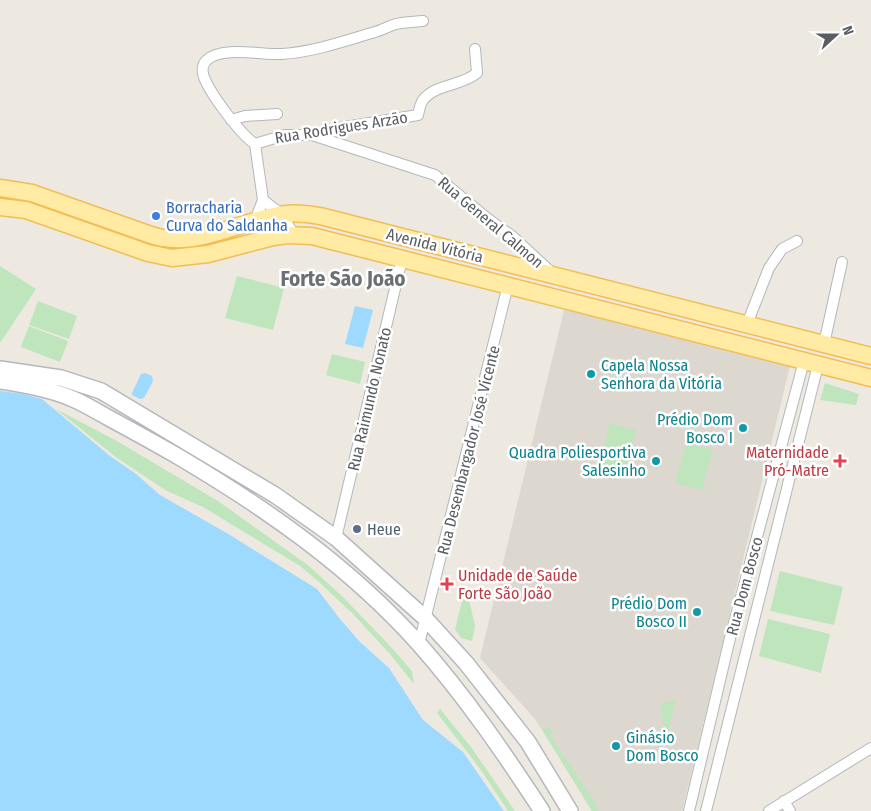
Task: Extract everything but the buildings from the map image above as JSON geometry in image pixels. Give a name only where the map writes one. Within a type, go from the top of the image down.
[{"type":"main road","name":"Avenida Vitória","points":[[0,188],[32,193],[170,240],[196,238],[281,214],[298,213],[320,216],[871,356]]},
{"type":"main road","name":"Avenida Vitória","points":[[0,207],[26,210],[148,253],[172,258],[196,257],[273,237],[312,236],[871,378]]},
{"type":"main road","points":[[811,363],[817,342]]},
{"type":"main road","points":[[0,369],[61,378],[101,391],[275,495],[336,538],[425,618],[466,663],[528,742],[570,811]]},
{"type":"main road","points":[[0,381],[36,387],[73,399],[151,440],[213,477],[292,529],[332,561],[374,599],[419,644],[499,746],[542,811]]},
{"type":"street","points":[[255,221],[263,200],[254,144],[248,140],[231,120],[208,86],[202,68],[207,60],[216,54],[237,52],[299,53],[376,32],[397,24],[423,21]]},
{"type":"street","name":"Rua Rodrigues Arzão","points":[[254,144],[285,135],[312,135],[333,129],[418,115],[423,100],[434,91],[469,79],[476,73],[475,49]]},
{"type":"street","points":[[231,120],[245,116],[277,114]]},
{"type":"street","points":[[333,129],[337,143]]},
{"type":"street","name":"Rua General Calmon","points":[[312,135],[435,175],[512,236],[554,275]]},
{"type":"street","points":[[263,200],[281,214],[294,235]]},
{"type":"street","points":[[747,324],[769,268],[782,249],[797,241]]},
{"type":"street","name":"Rua Raimundo Nonato","points":[[336,538],[402,259]]},
{"type":"street","points":[[817,342],[842,262]]},
{"type":"street","name":"Rua Desembargador José Vicente","points":[[419,644],[508,285]]},
{"type":"street","name":"Rua Dom Bosco","points":[[689,811],[730,638],[811,363]]},
{"type":"street","name":"Rua Dom Bosco","points":[[706,811],[811,363]]},
{"type":"street","points":[[769,811],[871,748]]},
{"type":"street","points":[[784,801],[790,811]]},
{"type":"shaded area","points":[[565,306],[790,366],[682,811],[592,811],[535,719],[480,658]]},
{"type":"green space","points":[[0,266],[36,289],[0,343]]},
{"type":"green space","points":[[237,276],[284,288],[273,330],[225,318]]},
{"type":"green space","points":[[38,301],[77,316],[69,339],[29,325]]},
{"type":"green space","points":[[29,326],[68,341],[60,362],[21,347]]},
{"type":"green space","points":[[332,354],[365,362],[360,384],[326,375]]},
{"type":"green space","points":[[825,383],[859,394],[856,405],[820,400]]},
{"type":"green space","points":[[56,409],[115,440],[218,501],[309,566],[344,598],[390,646],[412,671],[414,684],[390,654],[353,614],[300,566],[203,507],[167,491],[117,458]]},
{"type":"green space","points":[[610,423],[636,430],[626,469],[600,463]]},
{"type":"green space","points":[[686,443],[713,450],[702,490],[675,483]]},
{"type":"green space","points":[[780,571],[843,587],[834,625],[770,611]]},
{"type":"green space","points":[[466,586],[475,626],[472,641],[461,638],[455,629]]},
{"type":"green space","points":[[768,619],[830,634],[821,673],[759,656]]},
{"type":"green space","points":[[676,699],[668,731],[664,731],[662,703]]},
{"type":"green space","points":[[440,709],[471,747],[515,811],[508,811],[481,770],[437,713]]},
{"type":"green space","points":[[551,727],[552,736],[557,746],[599,811],[592,811],[542,729]]},
{"type":"water","points":[[355,306],[373,310],[363,348],[345,344]]},
{"type":"water","points":[[145,373],[152,376],[153,381],[144,398],[140,399],[132,395],[132,393],[141,374]]},
{"type":"water","points":[[0,391],[24,394],[42,399],[160,495],[230,535],[317,589],[359,641],[389,668],[423,720],[463,752],[504,811],[0,811]]},
{"type":"place","name":"Borracharia Curva do Saldanha","points":[[156,216]]},
{"type":"place","name":"Capela Nossa Senhora da Vitória","points":[[591,374]]},
{"type":"place","name":"Prédio Dom Bosco I","points":[[743,428]]},
{"type":"place","name":"Quadra Poliesportiva Salesinho","points":[[656,461]]},
{"type":"place","name":"Maternidade Pró-Matre","points":[[840,461]]},
{"type":"place","name":"Heue","points":[[357,529]]},
{"type":"place","name":"Unidade de Saúde Forte São João","points":[[447,584]]},
{"type":"place","name":"Prédio Dom Bosco II","points":[[697,612]]},
{"type":"place","name":"Ginásio Dom Bosco","points":[[616,746]]},
{"type":"district","name":"Forte São João","points":[[343,279]]}]
